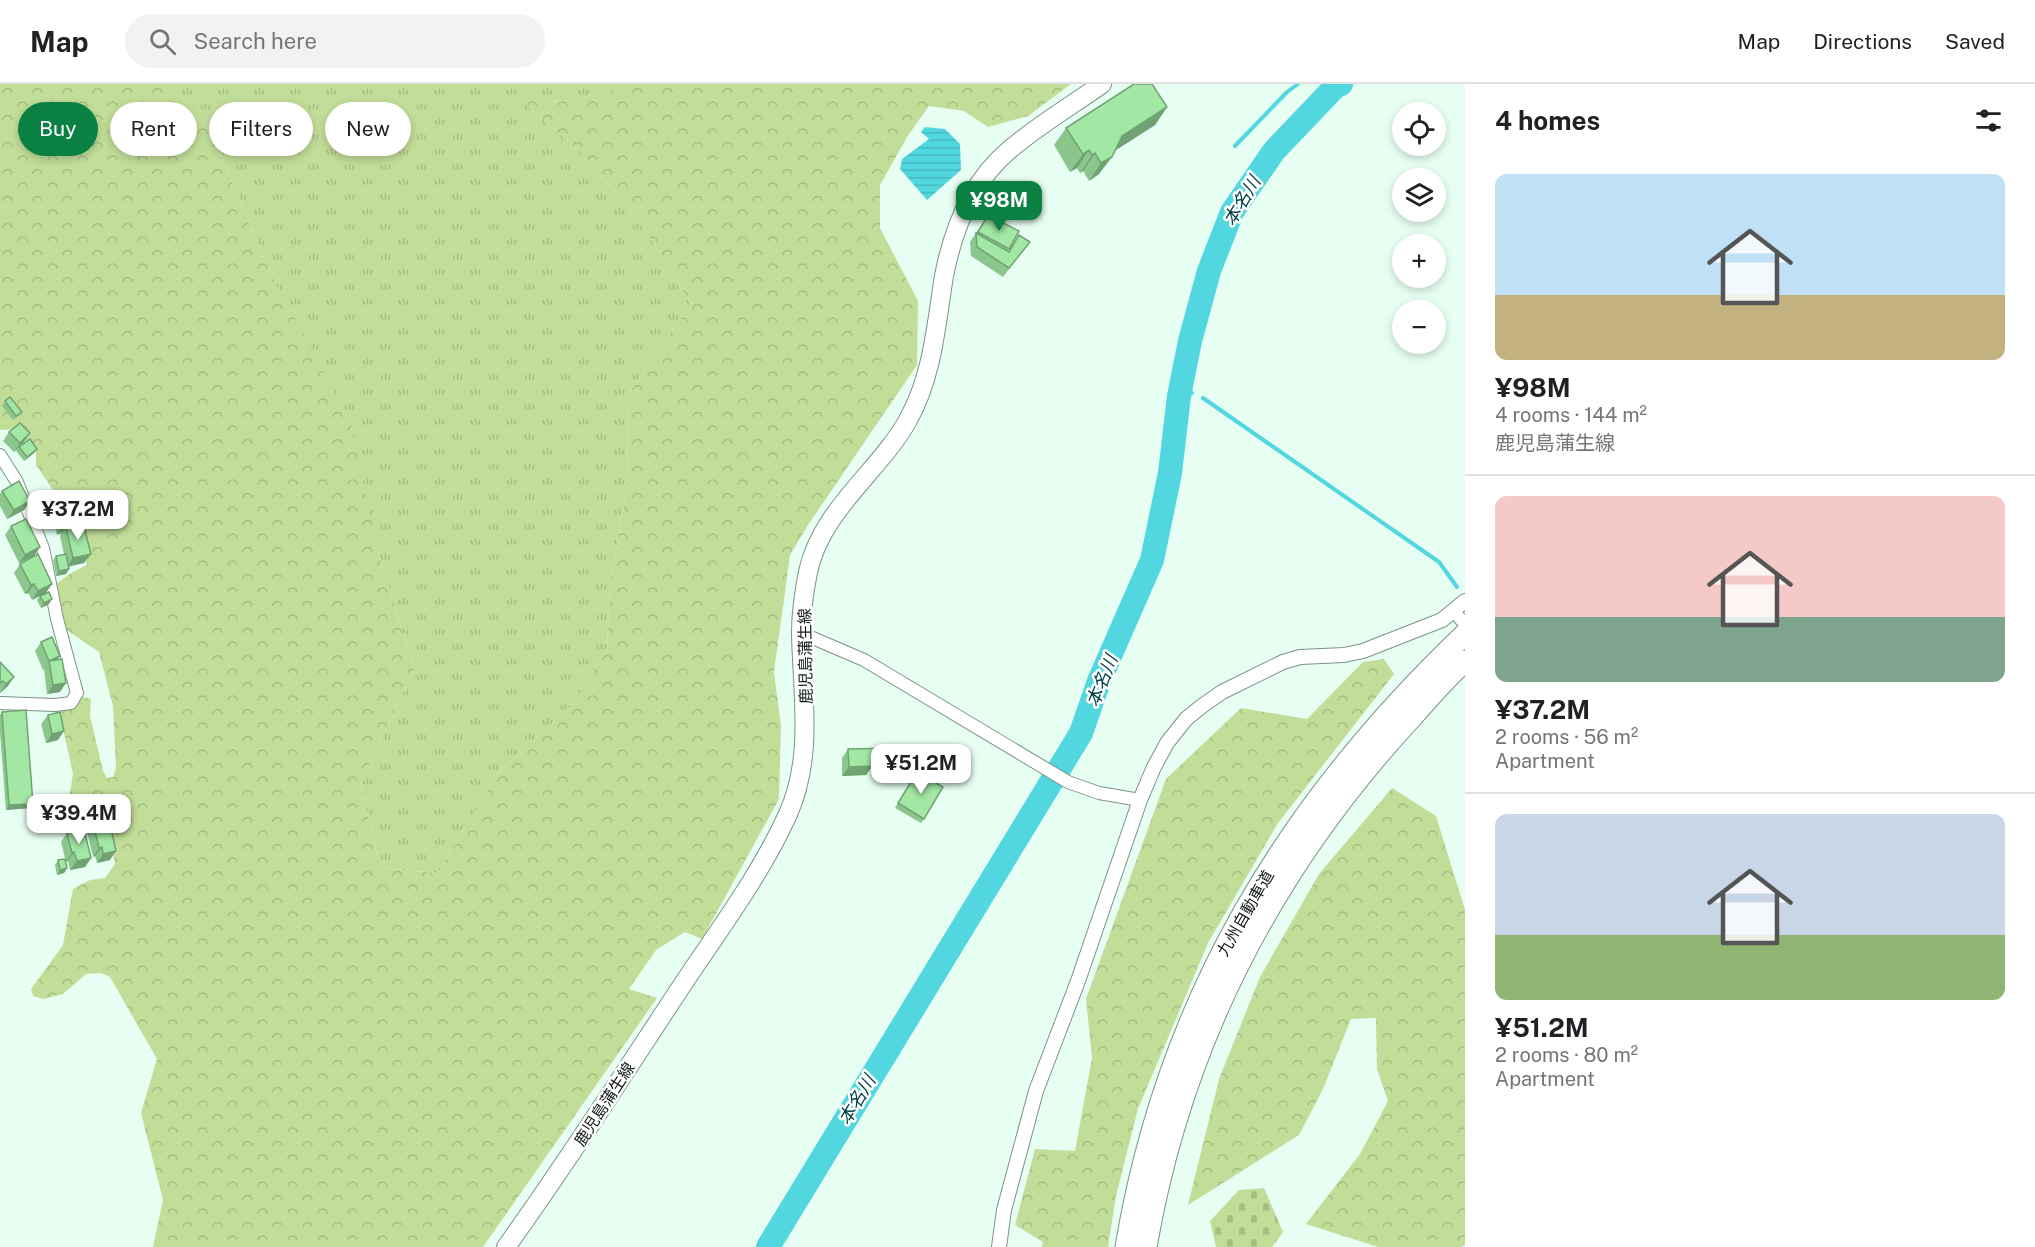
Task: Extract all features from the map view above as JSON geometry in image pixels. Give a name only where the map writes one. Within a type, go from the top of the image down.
[{"type":"highway","name":"九州自動車道","points":[[1146,1247],[1164,1158],[1182,1099],[1218,1007],[1251,939],[1310,841],[1382,749],[1406,708],[1465,634]]},
{"type":"highway","name":"九州自動車道","points":[[1126,1247],[1145,1152],[1162,1093],[1182,1039],[1233,930],[1300,822],[1332,779],[1406,708],[1465,661]]},
{"type":"main road","name":"鹿児島蒲生線","points":[[506,1247],[569,1158],[756,874],[789,812],[797,788],[804,742],[806,709],[801,633],[802,609],[809,567],[820,539],[850,494],[892,445],[920,397],[932,356],[951,244],[974,192],[992,167],[1007,152],[1102,84]]},
{"type":"street","points":[[0,455],[17,482],[43,548],[57,619],[77,693],[71,703],[55,705],[0,702]]},
{"type":"street","points":[[999,1247],[1004,1210],[1036,1091],[1078,981],[1140,800],[1167,743],[1186,719],[1222,692],[1283,662],[1300,657],[1344,656],[1363,651],[1442,620],[1465,602]]},
{"type":"street","points":[[1454,612],[1465,624]]},
{"type":"street","points":[[801,633],[864,660],[1068,782],[1099,793],[1140,800]]},
{"type":"green space","points":[[0,84],[172,84],[186,102],[110,102],[110,156],[197,156],[197,117],[209,133],[209,156],[221,156],[270,272],[351,424],[378,552],[414,669],[361,783],[380,868],[438,873],[498,773],[573,704],[607,647],[610,585],[627,488],[628,395],[691,304],[637,217],[578,150],[516,96],[558,102],[607,92],[618,84],[1071,84],[1028,116],[988,127],[964,111],[929,106],[907,137],[880,185],[880,228],[918,301],[917,365],[790,555],[774,672],[781,726],[779,799],[702,939],[685,932],[656,950],[629,989],[657,998],[483,1247],[153,1247],[163,1200],[141,1113],[157,1059],[110,977],[101,973],[86,974],[63,994],[43,999],[33,996],[31,989],[63,945],[73,889],[90,880],[105,878],[115,864],[105,816],[83,821],[68,806],[73,773],[58,707],[72,706],[82,697],[91,699],[90,716],[103,771],[107,778],[113,777],[116,768],[113,706],[99,652],[65,629],[56,584],[87,565],[77,515],[58,497],[36,465],[36,453],[15,429],[0,430]]},
{"type":"green space","points":[[172,84],[618,84],[607,92],[558,102],[517,97],[578,150],[637,217],[691,304],[628,395],[627,488],[610,585],[607,647],[573,704],[498,773],[438,873],[380,868],[361,783],[414,669],[378,552],[270,272],[221,156],[313,156],[313,102],[209,102],[209,133],[197,117],[197,102],[186,102]]},
{"type":"green space","points":[[1384,659],[1394,674],[1278,823],[1208,943],[1138,1109],[1116,1196],[1108,1247],[1042,1247],[1043,1242],[1015,1225],[1035,1149],[1075,1151],[1092,1058],[1086,999],[1166,779],[1241,708],[1307,719],[1363,662]]},
{"type":"green space","points":[[1392,788],[1436,816],[1465,910],[1465,1245],[1461,1247],[1378,1247],[1306,1224],[1360,1154],[1388,1101],[1377,1069],[1376,1018],[1351,1019],[1323,1089],[1299,1135],[1188,1205],[1219,1079],[1260,977],[1319,874]]},
{"type":"green space","points":[[1264,1188],[1283,1232],[1272,1247],[1216,1247],[1210,1221],[1239,1190]]},
{"type":"water","points":[[925,127],[945,129],[960,144],[961,170],[927,200],[900,169],[902,159],[929,139],[921,132]]},
{"type":"building","points":[[1134,84],[1152,84],[1167,107],[1122,136],[1112,157],[1101,163],[1095,153],[1092,155],[1089,150],[1083,154],[1066,128]]},
{"type":"building","points":[[988,215],[1019,231],[1009,249],[978,232]]},
{"type":"building","points":[[976,233],[1009,252],[1019,235],[1030,242],[1009,268],[977,247]]},
{"type":"building","points":[[10,397],[22,412],[16,416],[5,401]]},
{"type":"building","points":[[20,423],[30,433],[20,443],[9,432]]},
{"type":"building","points":[[30,439],[37,449],[27,457],[19,447]]},
{"type":"building","points":[[19,481],[30,501],[14,510],[2,491]]},
{"type":"building","points":[[77,504],[81,521],[63,526],[59,508]]},
{"type":"building","points":[[26,519],[40,547],[25,555],[11,526]]},
{"type":"building","points":[[83,523],[91,554],[73,558],[66,527]]},
{"type":"building","points":[[38,554],[52,584],[38,591],[34,584],[31,585],[20,564]]},
{"type":"building","points":[[66,554],[69,569],[59,571],[56,556]]},
{"type":"building","points":[[49,592],[52,599],[44,603],[40,596]]},
{"type":"building","points":[[52,637],[60,656],[49,661],[41,642]]},
{"type":"building","points":[[62,659],[66,683],[53,685],[49,661]]},
{"type":"building","points":[[0,662],[14,677],[6,684],[3,681],[0,683]]},
{"type":"building","points":[[26,710],[33,804],[9,805],[2,712]]},
{"type":"building","points":[[60,712],[64,731],[52,734],[48,715]]},
{"type":"building","points":[[896,748],[896,760],[872,760],[872,766],[849,767],[848,749]]},
{"type":"building","points":[[917,772],[943,787],[924,819],[898,803]]},
{"type":"building","points":[[107,810],[116,851],[103,854],[102,847],[99,848],[91,814]]},
{"type":"building","points":[[84,829],[91,858],[77,861],[74,852],[72,853],[67,833]]},
{"type":"building","points":[[65,859],[67,868],[60,870],[58,860]]},
{"type":"waterway","points":[[1235,146],[1287,92],[1298,84]]},
{"type":"waterway","name":"本名川","points":[[768,1247],[1081,733],[1099,681],[1152,560],[1170,473],[1179,396],[1190,341],[1209,271],[1232,212],[1274,151],[1335,87],[1341,84]]},
{"type":"waterway","points":[[1181,387],[1192,393]]},
{"type":"waterway","points":[[1203,398],[1439,562],[1457,587]]}]
